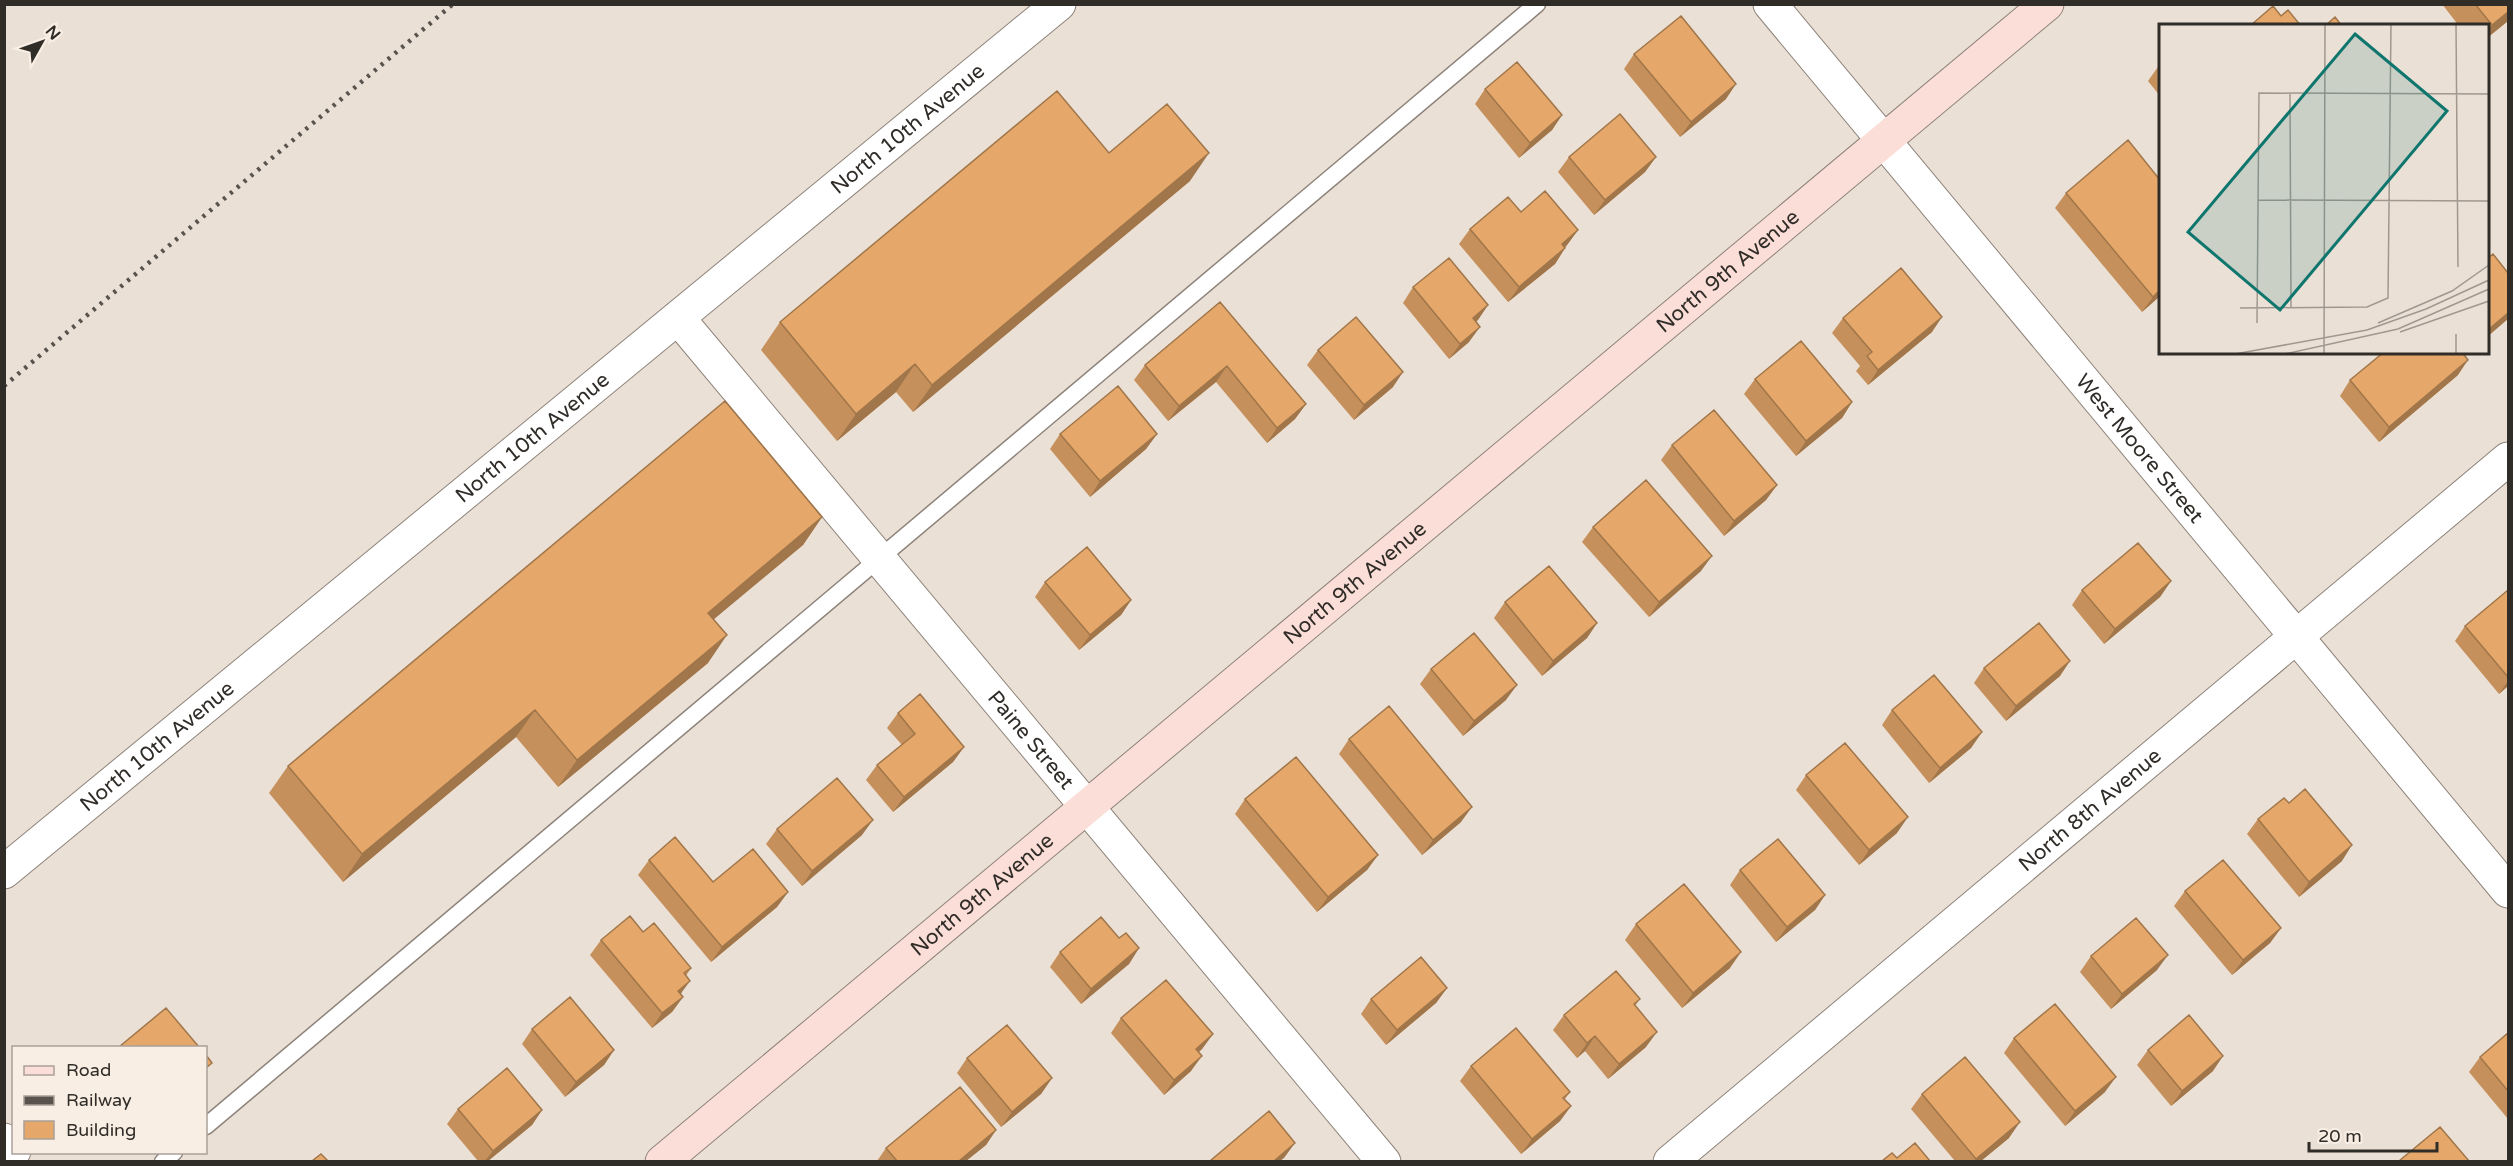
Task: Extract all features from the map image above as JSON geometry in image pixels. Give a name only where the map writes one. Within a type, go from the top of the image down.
[{"type":"street","name":"North 10th Avenue","points":[[4,872],[1059,4]]},
{"type":"street","name":"West Moore Street","points":[[1770,4],[2508,891]]},
{"type":"street","name":"North 9th Avenue","points":[[662,1161],[1087,809],[2047,4]]},
{"type":"street","name":"Paine Street","points":[[678,318],[1384,1161]]},
{"type":"street","name":"North 8th Avenue","points":[[1670,1161],[2508,459]]},
{"type":"lane","points":[[207,1125],[1538,4]]},
{"type":"building","points":[[2475,4],[2508,4],[2508,12],[2492,25]]},
{"type":"building","points":[[2273,6],[2281,16],[2288,10],[2299,24],[2252,24]]},
{"type":"building","points":[[1681,16],[1736,84],[1691,122],[1634,54]]},
{"type":"building","points":[[2335,17],[2340,24],[2327,24]]},
{"type":"building","points":[[1517,62],[1562,115],[1530,143],[1485,89]]},
{"type":"building","points":[[1057,91],[1109,153],[1167,104],[1209,153],[932,385],[915,364],[856,414],[780,322]]},
{"type":"building","points":[[1620,114],[1656,157],[1605,200],[1569,157]]},
{"type":"building","points":[[2128,140],[2159,179],[2159,291],[2153,297],[2066,193]]},
{"type":"building","points":[[1545,191],[1578,230],[1562,244],[1565,248],[1519,287],[1470,229],[1508,197],[1521,212]]},
{"type":"building","points":[[2493,254],[2508,273],[2508,313],[2489,329],[2489,257]]},
{"type":"building","points":[[1449,258],[1488,305],[1473,318],[1480,327],[1460,344],[1413,287]]},
{"type":"building","points":[[1901,268],[1942,317],[1878,370],[1867,356],[1872,352],[1843,318]]},
{"type":"building","points":[[1220,302],[1306,404],[1277,428],[1227,366],[1179,406],[1145,365]]},
{"type":"building","points":[[1356,317],[1403,372],[1364,405],[1318,350]]},
{"type":"building","points":[[1801,341],[1852,402],[1806,441],[1755,379]]},
{"type":"building","points":[[2382,354],[2464,354],[2468,360],[2389,427],[2350,380]]},
{"type":"building","points":[[1118,386],[1157,434],[1100,481],[1060,434]]},
{"type":"building","points":[[725,401],[822,517],[708,613],[727,635],[577,760],[535,710],[362,854],[288,766]]},
{"type":"building","points":[[1714,410],[1777,485],[1734,521],[1672,445]]},
{"type":"building","points":[[1646,480],[1712,556],[1659,602],[1593,527]]},
{"type":"building","points":[[2138,543],[2171,581],[2115,629],[2082,590]]},
{"type":"building","points":[[1087,547],[1131,600],[1090,635],[1045,582]]},
{"type":"building","points":[[1549,566],[1597,623],[1553,661],[1505,602]]},
{"type":"building","points":[[2508,590],[2508,677],[2465,626]]},
{"type":"building","points":[[2039,623],[2070,661],[2016,706],[1984,668]]},
{"type":"building","points":[[1474,633],[1517,685],[1474,721],[1431,669]]},
{"type":"building","points":[[1934,675],[1982,732],[1940,768],[1892,710]]},
{"type":"building","points":[[920,694],[964,747],[904,797],[877,765],[915,734],[898,713]]},
{"type":"building","points":[[1389,706],[1472,807],[1433,840],[1349,739]]},
{"type":"building","points":[[1845,743],[1908,817],[1869,850],[1806,775]]},
{"type":"building","points":[[1296,757],[1378,855],[1328,897],[1245,799]]},
{"type":"building","points":[[837,778],[873,820],[812,871],[777,829]]},
{"type":"building","points":[[2305,789],[2352,845],[2309,882],[2258,819],[2284,798],[2289,803]]},
{"type":"building","points":[[675,837],[713,882],[753,849],[788,892],[722,947],[649,860]]},
{"type":"building","points":[[1778,839],[1825,895],[1787,927],[1740,870]]},
{"type":"building","points":[[2223,860],[2281,928],[2243,960],[2185,891]]},
{"type":"building","points":[[1684,884],[1741,952],[1693,993],[1636,924]]},
{"type":"building","points":[[630,916],[643,932],[654,923],[691,968],[684,973],[690,981],[678,991],[683,997],[662,1013],[601,940]]},
{"type":"building","points":[[1101,917],[1119,938],[1126,933],[1139,948],[1091,989],[1060,952]]},
{"type":"building","points":[[2136,918],[2168,955],[2122,994],[2091,956]]},
{"type":"building","points":[[1421,957],[1447,988],[1397,1030],[1371,999]]},
{"type":"building","points":[[1616,971],[1640,999],[1634,1004],[1657,1032],[1619,1064],[1595,1036],[1587,1043],[1564,1015]]},
{"type":"building","points":[[1166,980],[1213,1034],[1196,1049],[1202,1056],[1174,1080],[1121,1018]]},
{"type":"building","points":[[570,997],[614,1050],[576,1082],[532,1029]]},
{"type":"building","points":[[2055,1004],[2116,1077],[2075,1111],[2014,1038]]},
{"type":"building","points":[[166,1008],[198,1046],[120,1046]]},
{"type":"building","points":[[2189,1015],[2223,1056],[2182,1091],[2148,1050]]},
{"type":"building","points":[[1007,1025],[1052,1078],[1012,1112],[967,1058]]},
{"type":"building","points":[[1516,1028],[1570,1092],[1563,1098],[1571,1106],[1532,1139],[1471,1066]]},
{"type":"building","points":[[2508,1033],[2508,1091],[2480,1057]]},
{"type":"building","points":[[207,1056],[212,1063],[207,1067]]},
{"type":"building","points":[[1965,1057],[2020,1122],[1976,1159],[1922,1094]]},
{"type":"building","points":[[507,1068],[542,1110],[493,1151],[458,1109]]},
{"type":"building","points":[[960,1087],[996,1130],[959,1161],[897,1161],[886,1148]]},
{"type":"building","points":[[1269,1111],[1295,1143],[1274,1161],[1210,1161]]},
{"type":"building","points":[[2440,1127],[2469,1161],[2399,1161]]},
{"type":"building","points":[[1915,1143],[1930,1161],[1882,1161],[1892,1153],[1897,1158]]},
{"type":"building","points":[[321,1154],[328,1161],[312,1161]]},
{"type":"railway","points":[[4,386],[453,4]]}]
